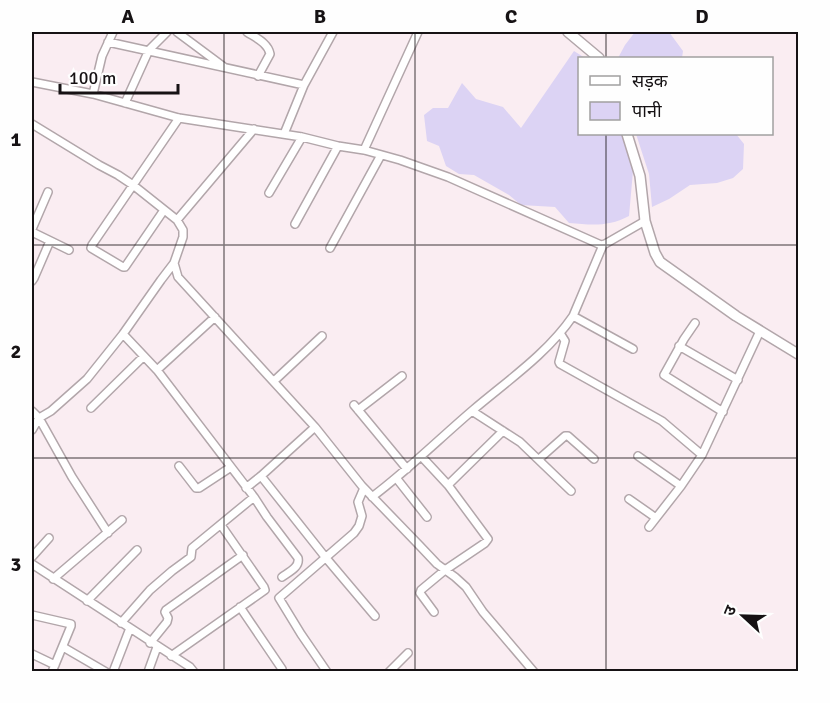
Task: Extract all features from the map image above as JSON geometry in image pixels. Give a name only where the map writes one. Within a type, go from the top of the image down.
[{"type":"street","points":[[93,94],[102,56],[113,32]]},
{"type":"street","points":[[125,103],[149,50],[167,32]]},
{"type":"street","points":[[177,32],[226,68]]},
{"type":"street","points":[[247,32],[268,46],[270,54],[258,76]]},
{"type":"street","points":[[284,134],[304,85],[332,32]]},
{"type":"street","points":[[364,150],[418,32]]},
{"type":"street","points":[[568,32],[598,57]]},
{"type":"street","points":[[108,42],[304,85]]},
{"type":"street","points":[[32,82],[93,94],[179,118],[302,137],[364,150],[448,177],[603,245]]},
{"type":"street","points":[[164,210],[125,267],[92,249],[92,245],[179,118]]},
{"type":"street","points":[[32,124],[134,185],[177,220],[183,230],[183,237],[174,263],[123,334],[82,384],[51,411],[39,418],[32,430]]},
{"type":"street","points":[[177,220],[254,129]]},
{"type":"street","points":[[627,135],[639,176],[644,218],[655,254],[663,265],[798,354]]},
{"type":"street","points":[[270,193],[302,137]]},
{"type":"street","points":[[295,224],[338,146]]},
{"type":"street","points":[[330,248],[381,155]]},
{"type":"street","points":[[48,192],[32,230],[50,242],[69,250]]},
{"type":"street","points":[[372,497],[397,479],[472,411],[540,354],[573,316],[603,245],[644,218]]},
{"type":"street","points":[[32,281],[50,242]]},
{"type":"street","points":[[174,263],[178,277],[315,427],[372,497],[437,564],[466,587],[483,612],[534,672]]},
{"type":"street","points":[[573,316],[633,349]]},
{"type":"street","points":[[157,370],[214,317]]},
{"type":"street","points":[[695,323],[679,346],[664,375],[723,412]]},
{"type":"street","points":[[649,527],[702,455],[760,331]]},
{"type":"street","points":[[560,333],[565,341],[560,364],[662,421],[702,455]]},
{"type":"street","points":[[123,334],[157,370],[299,560],[296,567],[282,577]]},
{"type":"street","points":[[274,381],[322,336]]},
{"type":"street","points":[[679,346],[738,380]]},
{"type":"street","points":[[91,408],[143,357]]},
{"type":"street","points":[[402,376],[356,408],[407,469]]},
{"type":"street","points":[[32,411],[39,418],[72,477],[108,533]]},
{"type":"street","points":[[472,411],[520,442],[572,491]]},
{"type":"street","points":[[246,488],[315,427]]},
{"type":"street","points":[[447,485],[502,430]]},
{"type":"street","points":[[539,459],[565,436],[568,436],[594,459]]},
{"type":"street","points":[[422,456],[488,539],[423,588],[420,593],[434,612]]},
{"type":"street","points":[[638,456],[681,486]]},
{"type":"street","points":[[179,466],[196,488],[231,467]]},
{"type":"street","points":[[261,476],[375,616]]},
{"type":"street","points":[[397,479],[427,517]]},
{"type":"street","points":[[327,672],[279,597],[354,533],[362,516],[358,502],[364,488]]},
{"type":"street","points":[[121,623],[150,590],[191,556],[192,548],[254,497]]},
{"type":"street","points":[[629,499],[656,518]]},
{"type":"street","points":[[53,579],[122,520]]},
{"type":"street","points":[[171,656],[263,592],[265,588],[221,525]]},
{"type":"street","points":[[32,557],[49,538]]},
{"type":"street","points":[[87,601],[137,550]]},
{"type":"street","points":[[148,672],[153,645],[167,622],[166,610],[243,555]]},
{"type":"street","points":[[32,564],[194,672]]},
{"type":"street","points":[[240,607],[282,669],[281,672]]},
{"type":"street","points":[[32,615],[71,624],[54,668],[32,654]]},
{"type":"street","points":[[113,672],[130,628]]},
{"type":"street","points":[[63,647],[106,672]]},
{"type":"street","points":[[389,672],[408,653]]},
{"type":"water","points":[[635,32],[669,32],[683,51],[682,57],[619,57]]},
{"type":"water","points":[[574,51],[583,57],[578,57],[578,135],[623,135],[633,171],[629,216],[607,224],[569,223],[555,207],[521,205],[509,195],[474,175],[459,174],[446,166],[439,146],[427,141],[424,115],[433,108],[448,108],[462,83],[476,99],[503,107],[521,128]]},
{"type":"water","points":[[636,135],[737,135],[744,144],[743,169],[733,178],[717,183],[690,185],[652,207],[649,174]]}]
